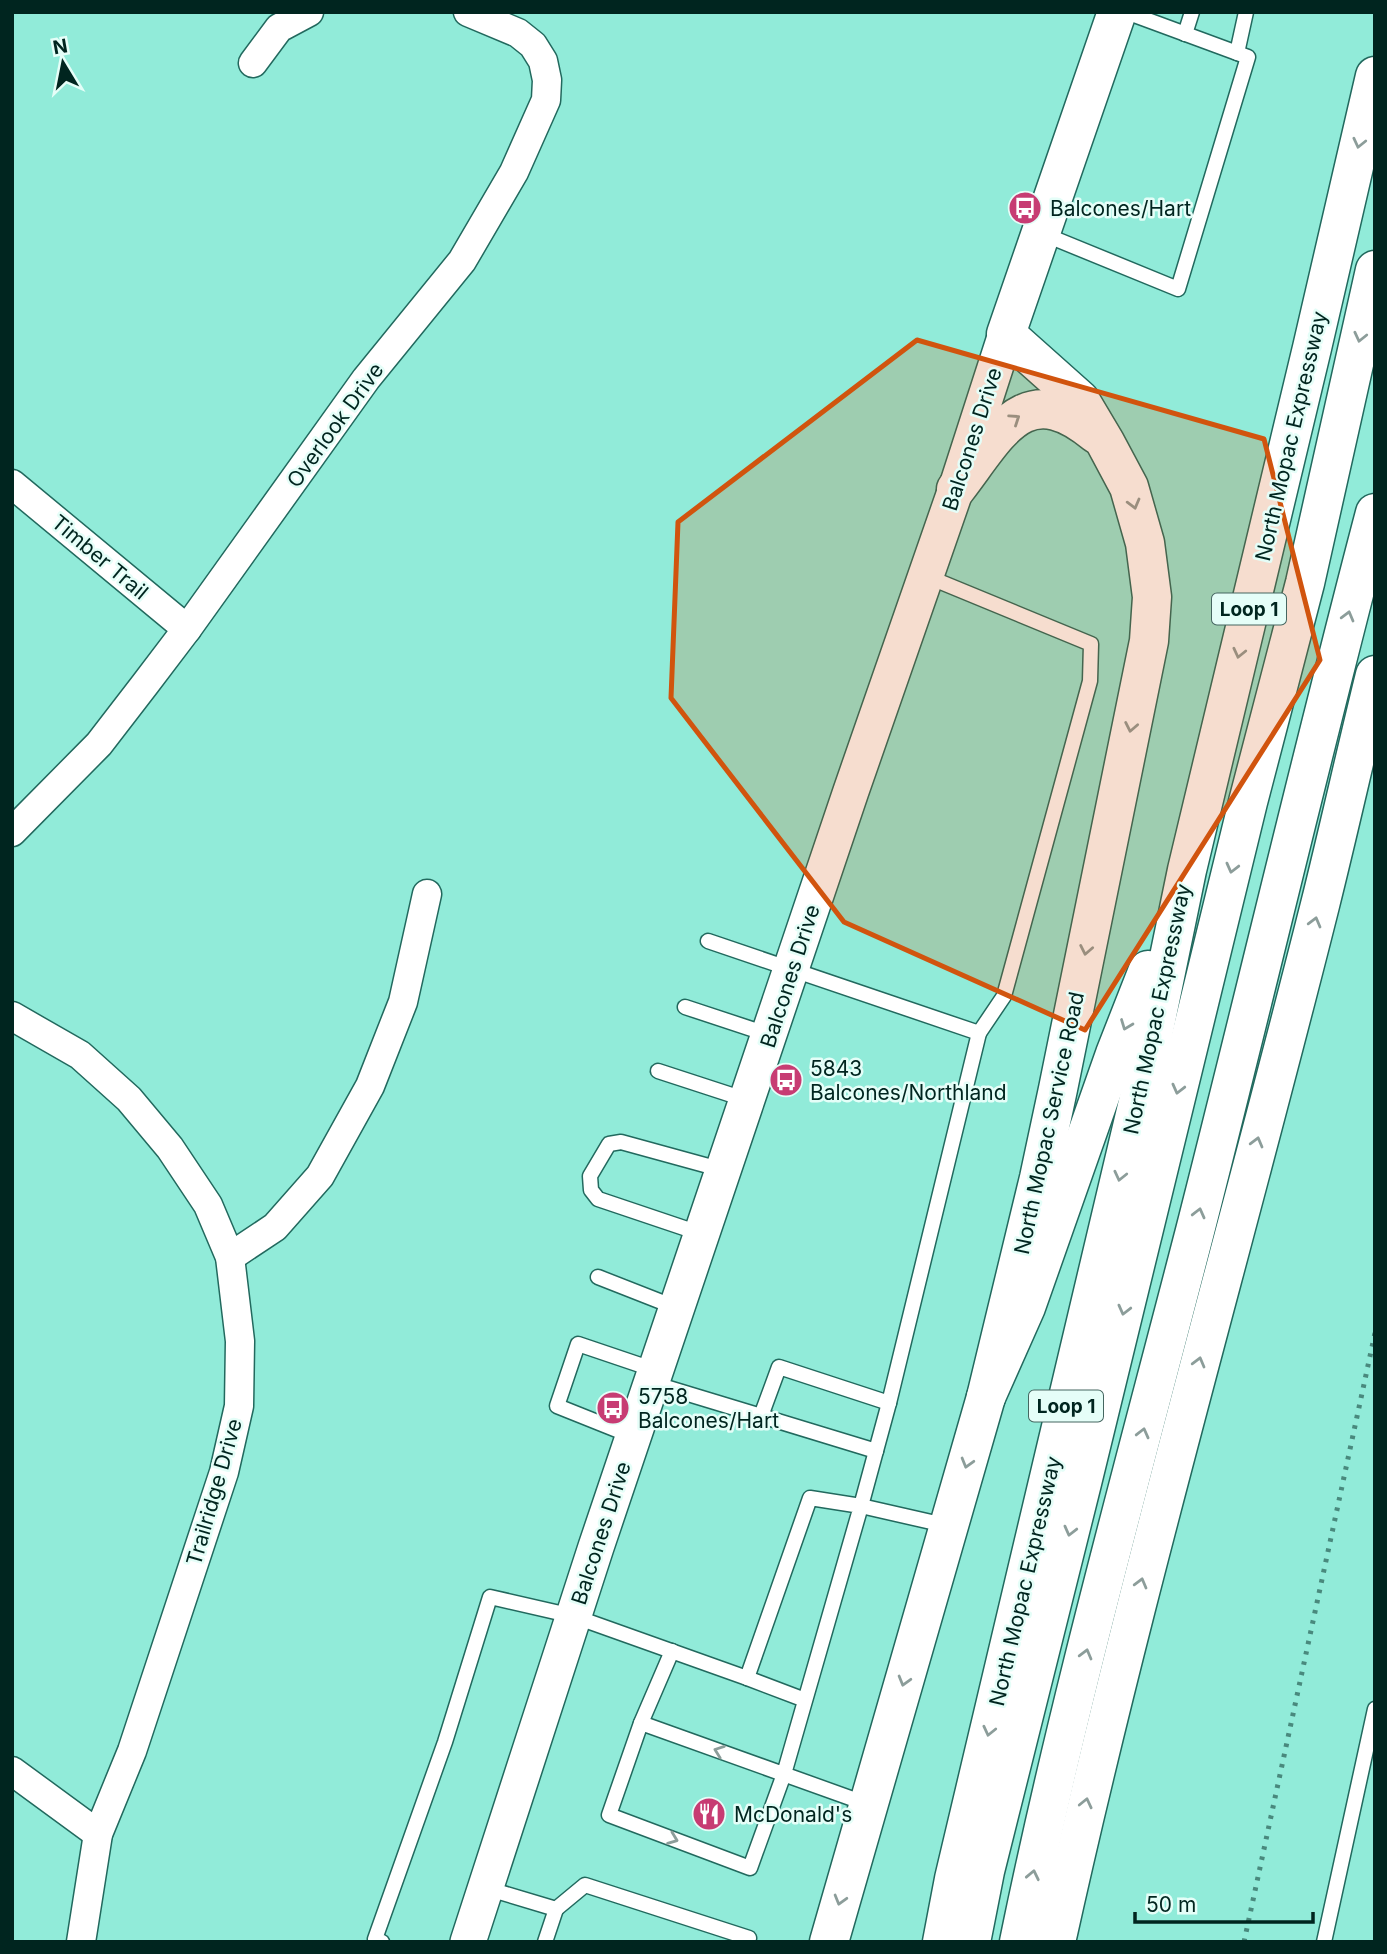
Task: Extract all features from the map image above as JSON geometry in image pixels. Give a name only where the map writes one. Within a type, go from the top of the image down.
[{"type":"main road","name":"Balcones Drive","points":[[1006,334],[1117,12]]},
{"type":"main road","name":"North Mopac Expressway","points":[[942,1942],[954,1879],[1147,1064],[1187,870],[1375,76]]},
{"type":"main road","points":[[971,1942],[985,1871],[1248,802],[1305,583],[1375,271]]},
{"type":"main road","name":"North Mopac Service Road","points":[[829,1942],[986,1397],[1056,1102],[1149,641],[1152,597],[1144,543],[1129,486],[1080,400],[1006,334]]},
{"type":"main road","points":[[1248,802],[1284,600],[1324,420],[1312,348]]},
{"type":"main road","points":[[956,489],[1006,424],[1028,411],[1045,409],[1065,413],[1080,420],[1105,442]]},
{"type":"main road","points":[[1019,1942],[1038,1847],[1068,1724],[1245,1036],[1328,690],[1375,513]]},
{"type":"main road","points":[[1284,872],[1375,618]]},
{"type":"main road","points":[[1056,1942],[1130,1626],[1320,905],[1375,675]]},
{"type":"main road","points":[[986,1397],[1026,1307],[1115,1054],[1187,870]]},
{"type":"street","points":[[253,63],[279,28],[309,12]]},
{"type":"street","name":"Overlook Drive","points":[[12,832],[99,744],[187,629],[366,379],[462,261],[514,172],[546,100],[547,80],[543,61],[533,45],[518,33],[468,12]]},
{"type":"street","name":"Balcones Drive","points":[[468,1942],[573,1616],[851,790],[956,489],[1006,334]]},
{"type":"street","name":"Timber Trail","points":[[12,484],[187,629]]},
{"type":"street","points":[[230,1257],[275,1227],[320,1176],[370,1086],[402,1002],[427,894]]},
{"type":"street","name":"Trailridge Drive","points":[[12,1016],[80,1055],[129,1099],[170,1148],[208,1205],[230,1257],[240,1341],[239,1406],[225,1472],[132,1751],[98,1834],[81,1942]]},
{"type":"street","points":[[12,1771],[98,1834]]},
{"type":"lane","points":[[1041,233],[1178,289],[1248,57],[1126,12]]},
{"type":"lane","points":[[1185,34],[1192,12]]},
{"type":"lane","points":[[1237,52],[1246,12]]},
{"type":"lane","points":[[672,1651],[641,1723],[609,1815],[750,1868],[784,1774],[890,1403],[979,1033],[1004,996],[1090,681],[1091,644],[926,576]]},
{"type":"lane","points":[[708,941],[979,1033]]},
{"type":"lane","points":[[685,1007],[770,1035]]},
{"type":"lane","points":[[658,1071],[748,1100]]},
{"type":"lane","points":[[702,1234],[598,1199],[590,1190],[590,1176],[609,1144],[621,1142],[724,1171]]},
{"type":"lane","points":[[598,1278],[677,1308]]},
{"type":"lane","points":[[634,1436],[557,1406],[578,1343],[654,1377],[761,1416],[876,1451]]},
{"type":"lane","points":[[761,1416],[779,1367],[890,1403]]},
{"type":"lane","points":[[747,1678],[810,1498],[861,1506],[949,1526]]},
{"type":"lane","points":[[382,1942],[375,1939],[445,1742],[491,1597],[573,1616],[805,1700]]},
{"type":"lane","points":[[1324,1942],[1375,1709]]},
{"type":"lane","points":[[641,1723],[868,1804]]},
{"type":"lane","points":[[545,1942],[556,1909],[585,1885],[749,1938]]},
{"type":"lane","points":[[485,1888],[556,1909]]},
{"type":"highlighted area","points":[[917,340],[1264,439],[1320,660],[1085,1030],[844,922],[671,698],[678,522]]},
{"type":"railway","points":[[1244,1942],[1375,1333]]},
{"type":"place","name":"Balcones/Hart","points":[[1025,208]]},
{"type":"place","name":"5843 Balcones/Northland","points":[[786,1080]]},
{"type":"place","name":"5758 Balcones/Hart","points":[[613,1408]]},
{"type":"place","name":"McDonald's","points":[[709,1814]]}]
